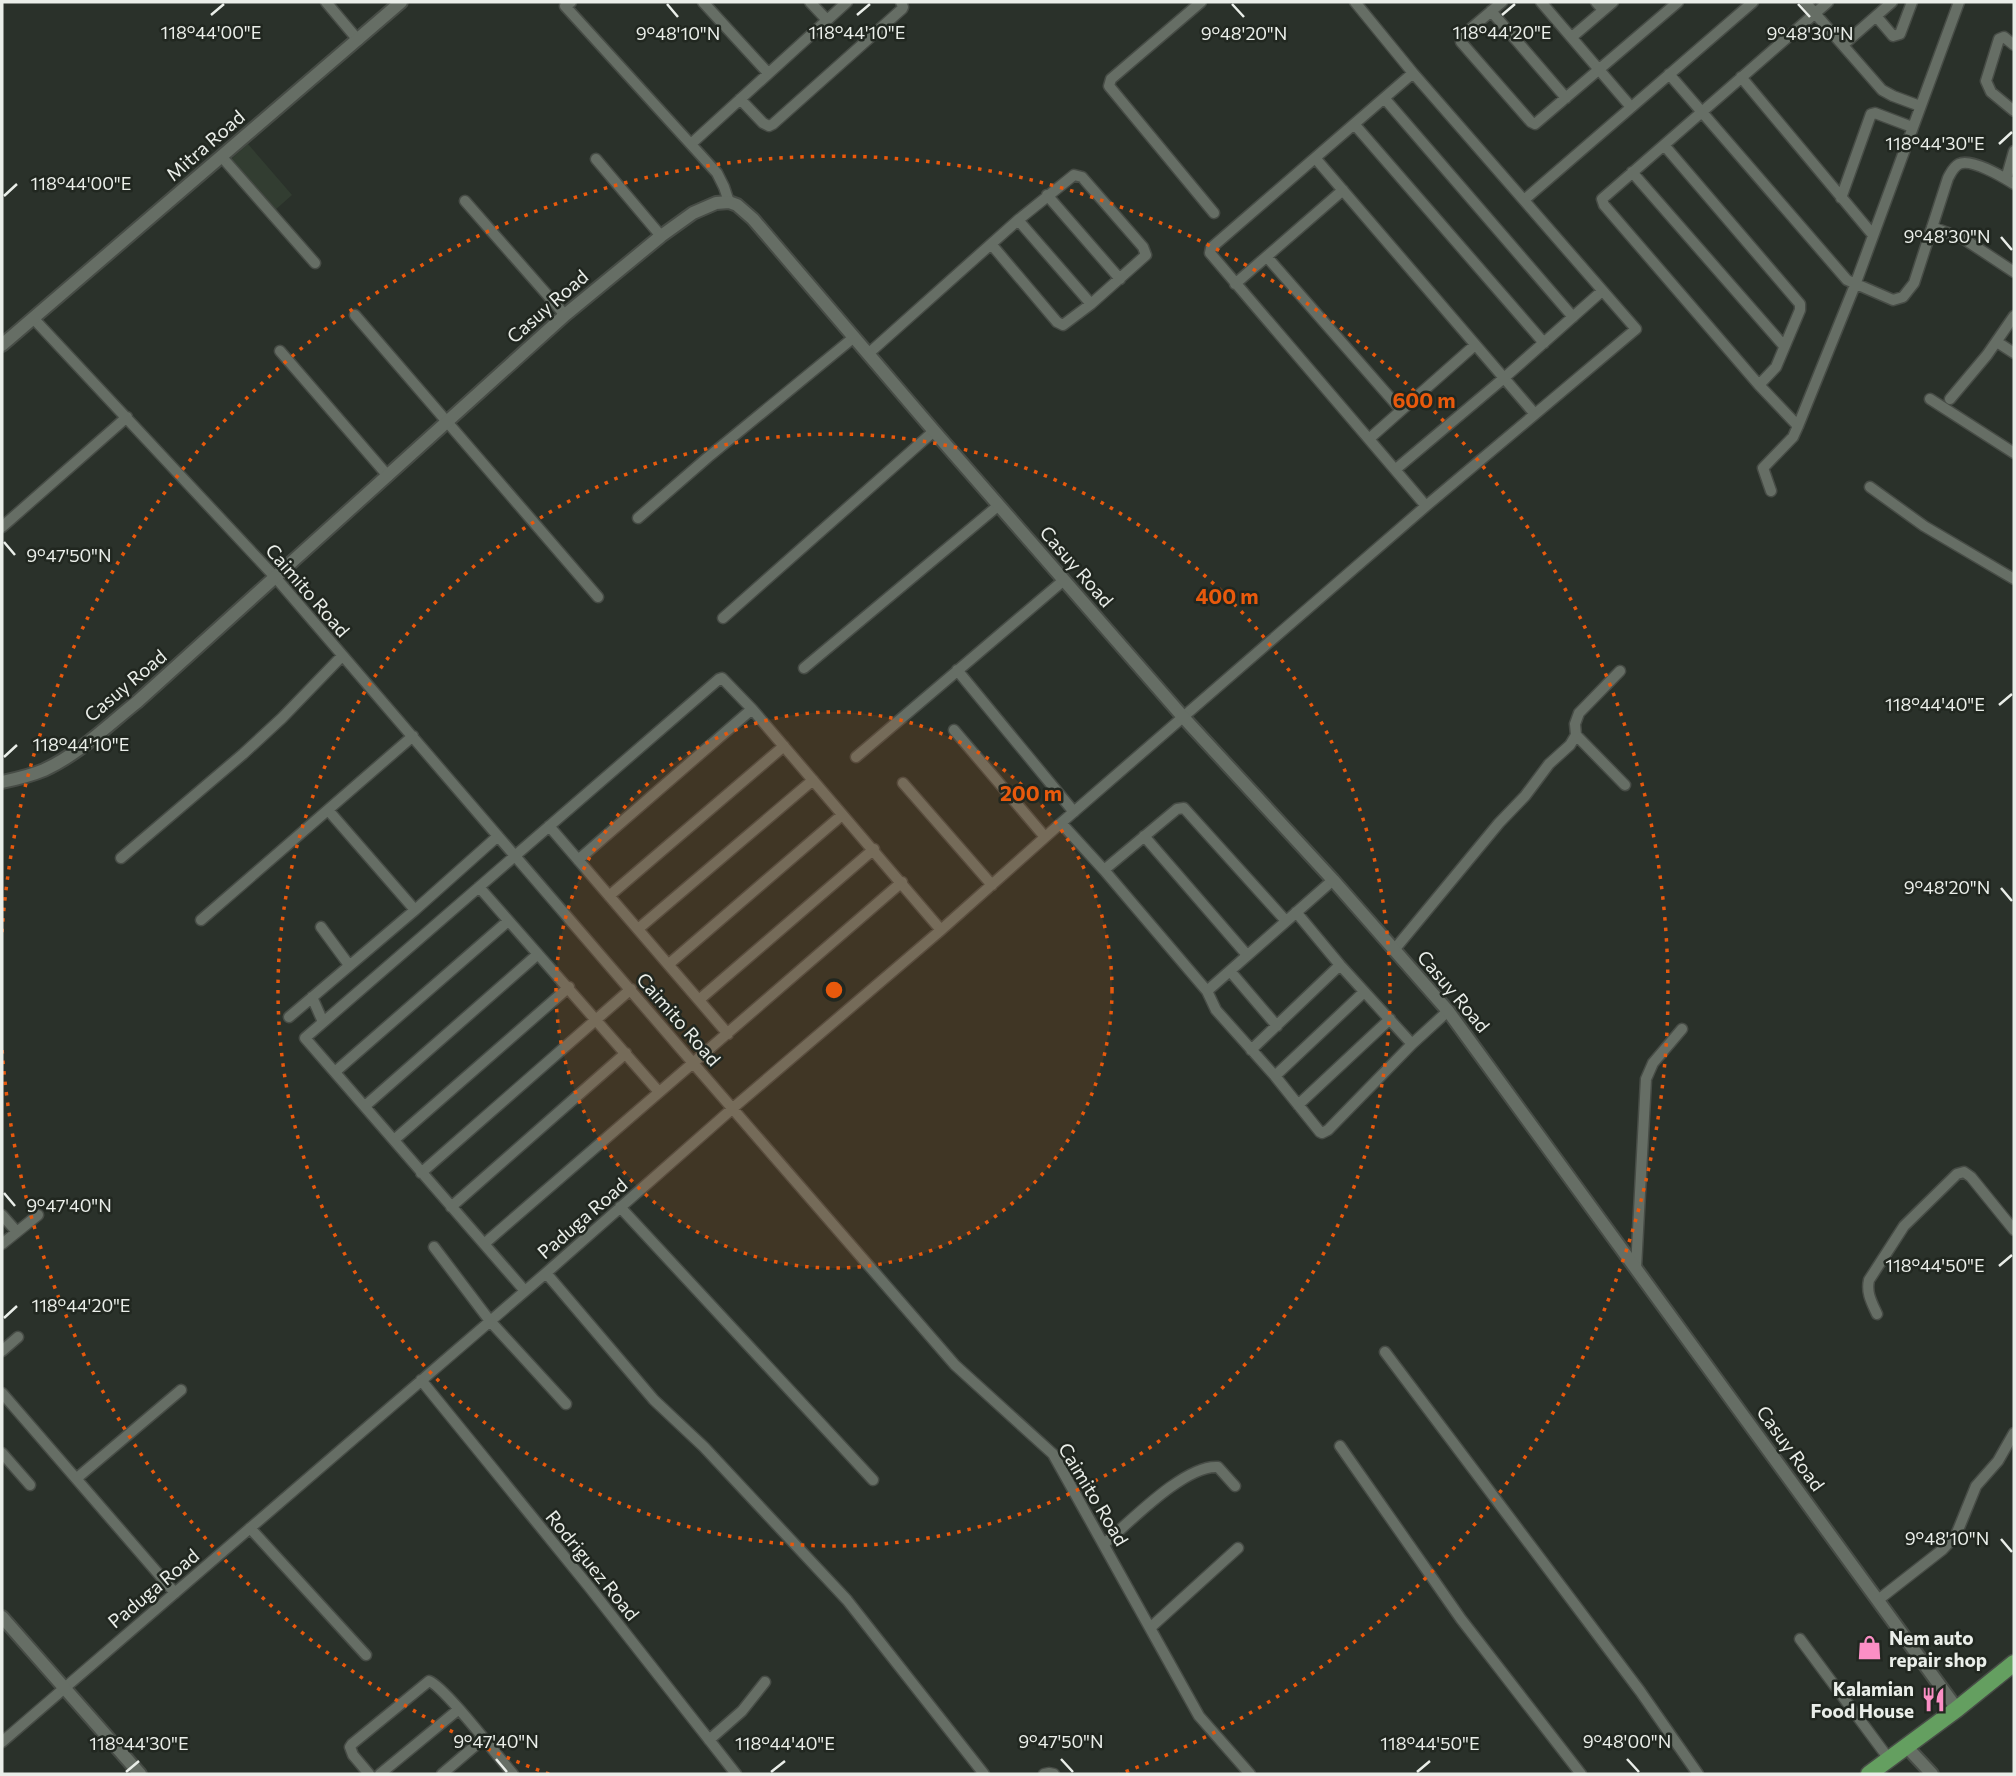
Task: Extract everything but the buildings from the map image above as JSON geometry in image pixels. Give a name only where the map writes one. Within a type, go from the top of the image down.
[{"type":"main road","points":[[1869,1774],[2014,1665]]},
{"type":"street","points":[[326,2],[358,40]]},
{"type":"street","name":"Mitra Road","points":[[2,345],[400,2]]},
{"type":"street","points":[[703,2],[768,73]]},
{"type":"street","points":[[810,2],[827,20]]},
{"type":"street","points":[[691,144],[847,2]]},
{"type":"street","points":[[740,99],[763,124],[773,124],[902,9],[901,2]]},
{"type":"street","points":[[1201,2],[1111,79],[1109,86],[1214,213]]},
{"type":"street","points":[[1355,2],[1602,291],[1504,379],[1396,469]]},
{"type":"street","points":[[1502,2],[1462,36],[1462,44],[1534,123],[1678,2]]},
{"type":"street","points":[[1541,2],[1631,107]]},
{"type":"street","points":[[1595,2],[1603,10]]},
{"type":"street","points":[[1572,37],[1613,2]]},
{"type":"street","points":[[1524,200],[1754,2]]},
{"type":"street","points":[[1805,2],[1882,90],[1920,106]]},
{"type":"street","points":[[1798,426],[1759,385],[1602,202],[1603,197],[1828,2]]},
{"type":"street","points":[[1843,46],[1892,2]]},
{"type":"street","points":[[1876,16],[1893,36],[1898,36],[1912,2]]},
{"type":"street","points":[[1771,491],[1763,468],[1793,437],[1798,426],[1855,285],[1959,2]]},
{"type":"street","points":[[566,3],[722,180],[729,202]]},
{"type":"street","points":[[1491,11],[1566,98]]},
{"type":"street","points":[[2014,45],[2004,37],[1999,39],[1986,81],[1991,92],[2014,111]]},
{"type":"street","points":[[1413,73],[1210,250],[1211,256],[1426,506]]},
{"type":"street","points":[[1669,74],[1844,277],[1855,285],[1893,300],[1903,297],[1914,283],[1951,172],[1959,164],[1971,163],[2010,181],[2014,151]]},
{"type":"street","points":[[1741,77],[1873,235]]},
{"type":"street","points":[[1385,99],[1573,317]]},
{"type":"street","points":[[1841,198],[1871,114],[1875,113],[1912,127]]},
{"type":"street","points":[[1355,125],[1544,342]]},
{"type":"street","points":[[1664,145],[1799,301],[1800,310],[1776,367],[1759,385]]},
{"type":"street","points":[[221,156],[315,263]]},
{"type":"street","points":[[596,159],[661,236]]},
{"type":"street","points":[[1316,159],[1534,413]]},
{"type":"street","points":[[1632,172],[1784,346]]},
{"type":"street","points":[[868,354],[991,244],[1018,220],[1071,176],[1078,175],[1143,247],[1146,255],[1067,324],[1060,324],[991,244]]},
{"type":"street","points":[[1235,284],[1343,190]]},
{"type":"street","points":[[1047,195],[1120,279]]},
{"type":"street","points":[[465,201],[565,315]]},
{"type":"street","name":"Casuy Road","points":[[2,782],[28,776],[75,751],[137,702],[565,315],[661,236],[716,202],[737,205],[753,219],[853,338],[1184,718],[1333,880],[1448,1011],[1957,1709]]},
{"type":"street","points":[[1018,220],[1091,304]]},
{"type":"street","points":[[1932,227],[1964,239],[2014,272]]},
{"type":"street","points":[[1267,257],[1401,410]]},
{"type":"street","name":"Paduga Road","points":[[2,1742],[546,1273],[1426,506],[1636,329],[1602,291]]},
{"type":"street","points":[[355,315],[598,597]]},
{"type":"street","points":[[1950,399],[1997,342],[2014,316]]},
{"type":"street","name":"Caimito Road","points":[[33,318],[276,578],[955,1365],[1047,1447],[1199,1716],[1250,1774]]},
{"type":"street","points":[[638,518],[853,338]]},
{"type":"street","points":[[1997,342],[2014,353]]},
{"type":"street","points":[[1370,438],[1475,345]]},
{"type":"street","points":[[280,351],[388,476]]},
{"type":"street","points":[[1930,399],[2014,453]]},
{"type":"street","points":[[2,527],[127,417]]},
{"type":"street","points":[[723,618],[934,431]]},
{"type":"street","points":[[1870,487],[1924,526],[2014,579]]},
{"type":"street","points":[[804,668],[999,505]]},
{"type":"street","points":[[856,757],[1064,580]]},
{"type":"street","points":[[121,858],[243,754],[342,656]]},
{"type":"street","points":[[957,670],[1074,812]]},
{"type":"street","points":[[1394,950],[1549,764],[1570,745],[1576,735],[1575,723],[1579,713],[1620,671]]},
{"type":"street","points":[[525,1291],[305,1038],[514,855],[719,679],[726,680],[941,930]]},
{"type":"street","points":[[578,860],[752,709]]},
{"type":"street","points":[[954,730],[1045,837]]},
{"type":"street","points":[[1576,735],[1625,785]]},
{"type":"street","points":[[201,920],[413,736]]},
{"type":"street","points":[[609,896],[784,746]]},
{"type":"street","points":[[638,929],[813,780]]},
{"type":"street","points":[[903,783],[992,885]]},
{"type":"street","points":[[1104,870],[1177,809],[1184,808],[1286,921]]},
{"type":"street","points":[[328,810],[415,910]]},
{"type":"street","points":[[669,964],[842,815]]},
{"type":"street","points":[[1061,823],[1208,991],[1213,1006],[1320,1132],[1325,1132],[1448,1011]]},
{"type":"street","points":[[549,826],[728,1034]]},
{"type":"street","points":[[289,1017],[498,835]]},
{"type":"street","points":[[1144,836],[1247,955]]},
{"type":"street","points":[[700,999],[874,849]]},
{"type":"street","points":[[1208,991],[1333,880]]},
{"type":"street","points":[[484,1244],[902,882]]},
{"type":"street","points":[[479,887],[659,1092]]},
{"type":"street","points":[[1296,912],[1412,1044]]},
{"type":"street","points":[[336,1071],[508,921]]},
{"type":"street","points":[[321,927],[349,965]]},
{"type":"street","points":[[365,1106],[538,954]]},
{"type":"street","points":[[1251,1050],[1340,965]]},
{"type":"street","points":[[1230,971],[1277,1026]]},
{"type":"street","points":[[394,1140],[569,988]]},
{"type":"street","points":[[421,1173],[631,989]]},
{"type":"street","points":[[1275,1076],[1364,992]]},
{"type":"street","points":[[312,997],[323,1022]]},
{"type":"street","points":[[1298,1105],[1390,1019]]},
{"type":"street","points":[[1636,1268],[1646,1079],[1653,1063],[1682,1029]]},
{"type":"street","points":[[451,1207],[625,1053]]},
{"type":"street","points":[[1877,1314],[1868,1294],[1869,1280],[1904,1226],[1957,1174],[1964,1172],[1971,1177],[2014,1230]]},
{"type":"street","points":[[620,1207],[873,1480]]},
{"type":"street","points":[[2,1215],[16,1231]]},
{"type":"street","points":[[2,1244],[38,1215]]},
{"type":"street","points":[[434,1247],[490,1321],[566,1405]]},
{"type":"street","points":[[546,1273],[654,1399],[704,1447],[840,1592],[984,1774]]},
{"type":"street","points":[[2,1351],[18,1337]]},
{"type":"street","points":[[1385,1352],[1624,1670],[1698,1774]]},
{"type":"street","name":"Rodriguez Road","points":[[421,1380],[590,1588],[736,1774]]},
{"type":"street","points":[[77,1478],[181,1390]]},
{"type":"street","points":[[2,1393],[175,1593]]},
{"type":"street","points":[[1878,1600],[1942,1550],[1956,1535],[1971,1494],[1998,1461],[2014,1433]]},
{"type":"street","points":[[1340,1446],[1461,1619],[1581,1774]]},
{"type":"street","points":[[2,1453],[30,1485]]},
{"type":"street","points":[[1104,1544],[1185,1476],[1209,1466],[1218,1467],[1235,1486]]},
{"type":"street","points":[[250,1528],[366,1655]]},
{"type":"street","points":[[1150,1628],[1238,1549]]},
{"type":"street","points":[[2,1617],[140,1774]]},
{"type":"street","points":[[1800,1639],[1888,1759]]},
{"type":"street","points":[[369,1774],[350,1748],[425,1682],[436,1685],[510,1773]]},
{"type":"street","points":[[709,1740],[742,1711],[765,1682]]},
{"type":"street","points":[[380,1774],[458,1709]]},
{"type":"street","points":[[442,1774],[483,1739]]},
{"type":"street","points":[[1906,1746],[1933,1774]]},
{"type":"street","points":[[1044,1774],[1054,1774]]},
{"type":"shaded area","points":[[248,144],[292,195],[274,211],[229,161]]},
{"type":"place","name":"Nem auto repair shop","points":[[1869,1648]]},
{"type":"place","name":"Kalamian Food House","points":[[1934,1699]]}]
